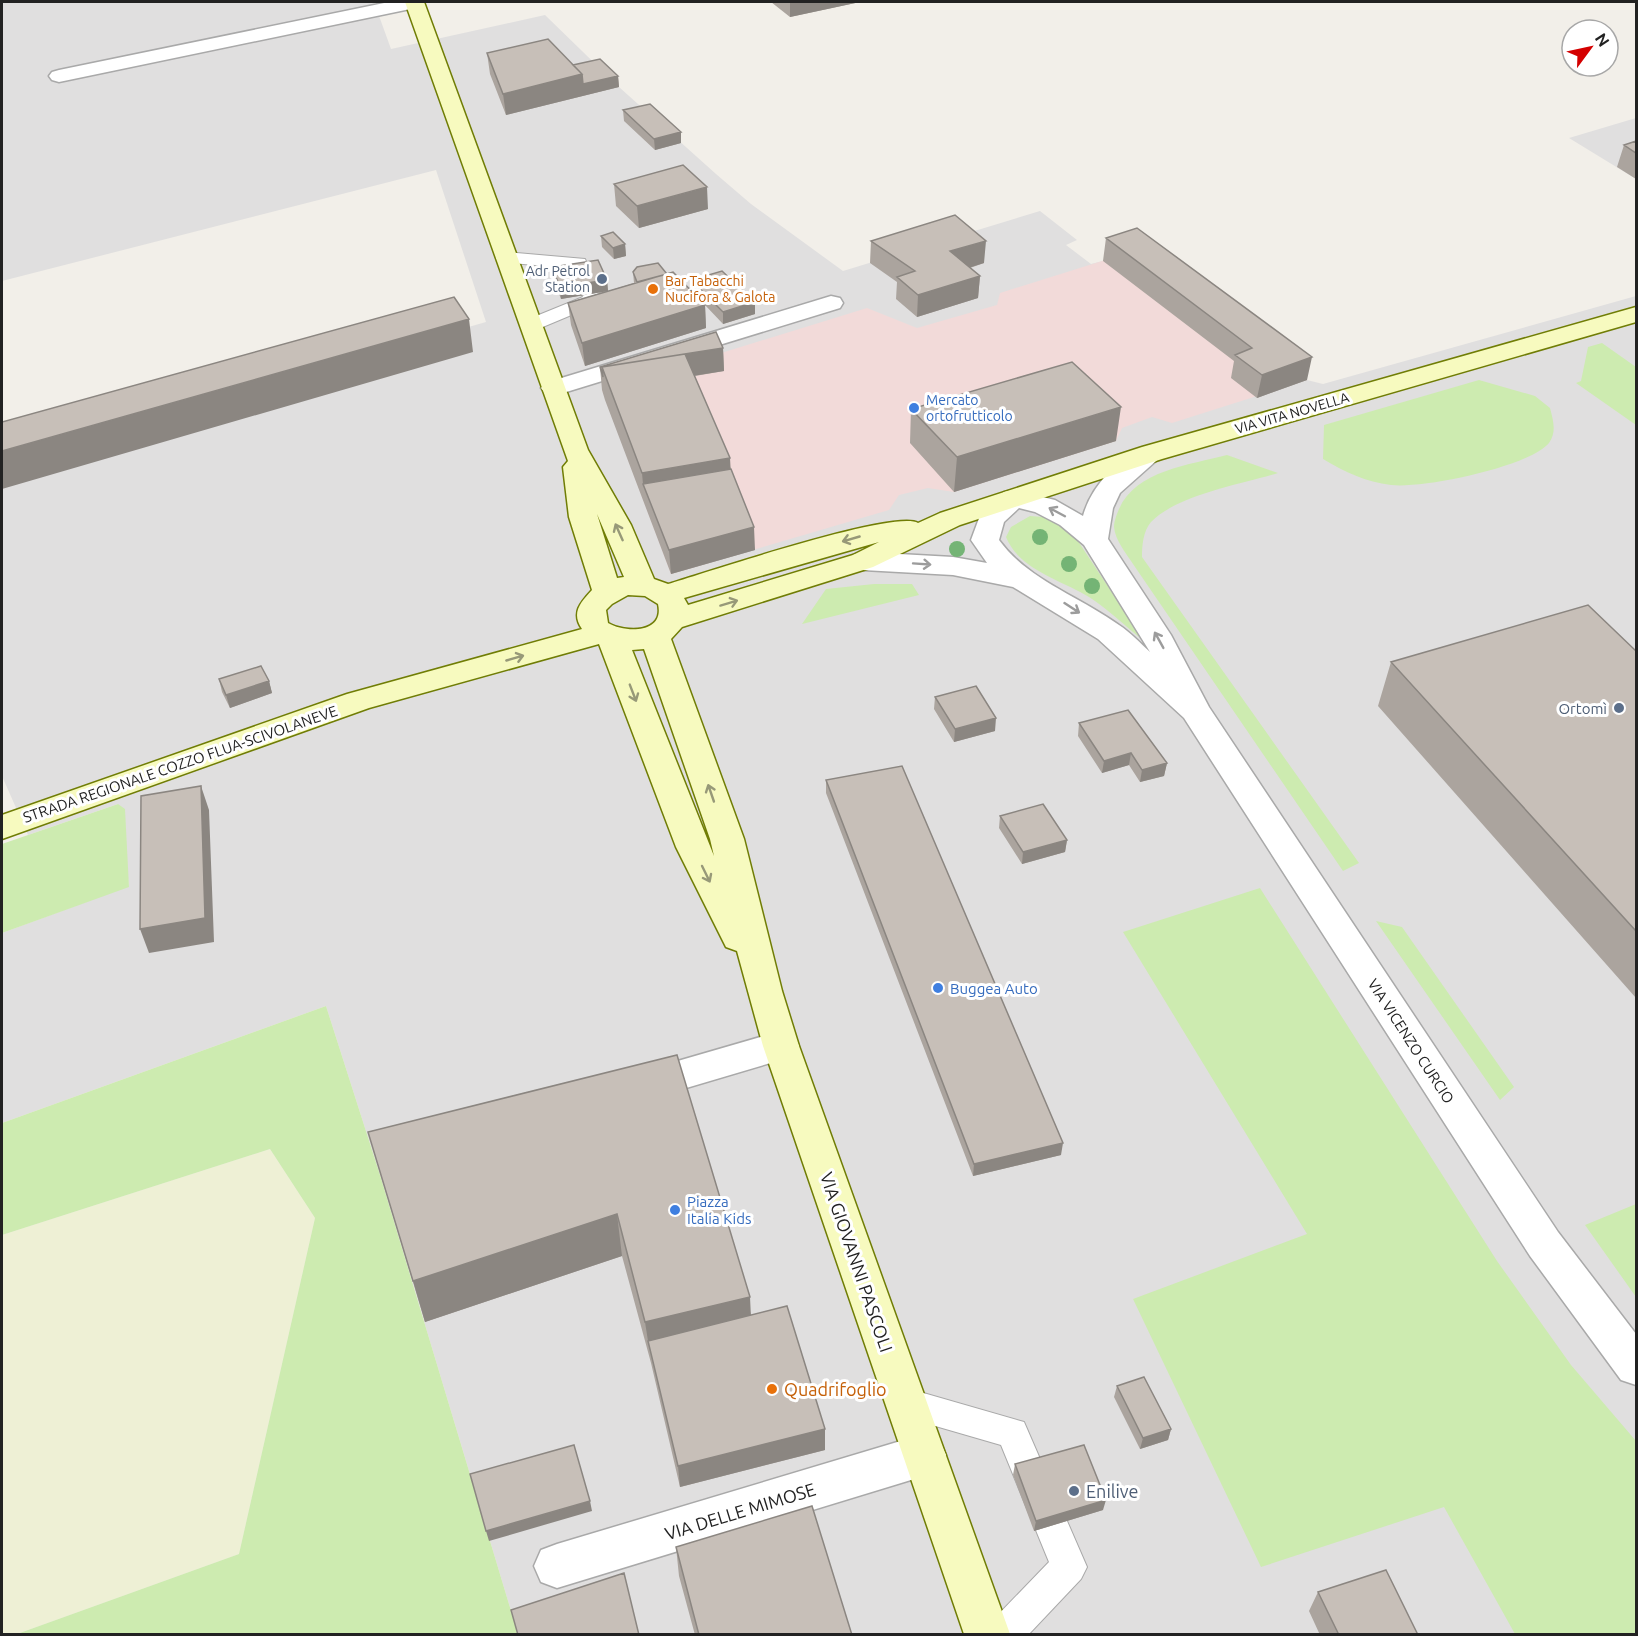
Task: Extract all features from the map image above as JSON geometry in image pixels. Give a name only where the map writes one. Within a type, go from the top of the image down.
[{"type":"main road","points":[[414,2],[575,450],[617,525],[659,609],[727,839],[764,991]]},
{"type":"main road","name":"VIA VITA NOVELLA","points":[[950,519],[1152,453],[1636,314]]},
{"type":"main road","points":[[575,450],[583,517],[602,619],[693,847],[764,991]]},
{"type":"main road","points":[[602,619],[623,586],[659,609],[864,561],[950,519]]},
{"type":"main road","points":[[602,619],[626,641],[659,609],[859,537],[950,519]]},
{"type":"main road","name":"STRADA REGIONALE COZZO FLUA-SCIVOLANEVE","points":[[2,827],[358,701],[602,619]]},
{"type":"main road","name":"VIA GIOVANNI PASCOLI","points":[[764,991],[781,1046],[987,1635]]},
{"type":"street","points":[[59,76],[414,2]]},
{"type":"street","points":[[554,388],[831,303]]},
{"type":"street","points":[[1094,539],[1095,513],[1104,495],[1115,480],[1152,453]]},
{"type":"street","points":[[1014,498],[1045,506],[1070,519],[1094,539],[1156,635],[1195,710],[1109,632],[1022,579],[1001,563],[985,540],[991,519],[1014,498]]},
{"type":"street","points":[[864,561],[952,566],[1022,579]]},
{"type":"street","name":"VIA VICENZO CURCIO","points":[[1195,710],[1544,1244],[1636,1366]]},
{"type":"street","points":[[611,1094],[781,1046]]},
{"type":"street","name":"VIA DELLE MIMOSE","points":[[557,1566],[924,1455]]},
{"type":"lane","points":[[505,258],[578,263],[593,299],[531,325]]},
{"type":"lane","points":[[906,1403],[1012,1433],[1069,1568],[1005,1635]]},
{"type":"shaded area","points":[[2,2],[374,2],[391,49],[545,15],[619,87],[716,174],[751,204],[843,271],[1040,211],[1077,240],[1066,245],[1091,264],[1103,261],[1307,380],[1323,384],[1636,296],[1636,1634],[518,1634],[380,1175],[326,1006],[2,1123],[2,933],[129,886],[118,804],[28,835],[2,776],[2,460],[486,322],[436,170],[2,281]]},
{"type":"shaded area","points":[[1636,118],[1636,179],[1569,138]]},
{"type":"shaded area","name":"Mercato ortofrutticolo","points":[[1134,251],[1307,380],[1172,423],[1152,417],[1122,428],[1116,441],[954,492],[928,488],[899,495],[889,510],[671,574],[602,390],[867,308],[917,328],[997,305],[1000,293]]},
{"type":"green space","points":[[1602,343],[1636,367],[1636,425],[1576,383],[1581,381],[1588,347]]},
{"type":"green space","points":[[1479,380],[1535,396],[1550,408],[1554,430],[1549,443],[1538,452],[1498,468],[1426,484],[1382,484],[1364,479],[1323,459],[1324,425]]},
{"type":"green space","points":[[1227,455],[1278,473],[1193,498],[1162,513],[1151,522],[1146,530],[1142,557],[1359,863],[1343,871],[1124,551],[1115,532],[1114,522],[1127,496],[1151,477],[1181,466]]},
{"type":"green space","points":[[1030,516],[1043,517],[1072,532],[1144,641],[1096,602],[1042,573],[1021,558],[1006,537],[1011,527]]},
{"type":"green space","points":[[874,584],[912,584],[919,595],[802,624],[826,589]]},
{"type":"green space","points":[[118,804],[125,809],[129,887],[2,933],[2,844]]},
{"type":"green space","points":[[1260,888],[1497,1261],[1571,1365],[1636,1441],[1636,1634],[1515,1634],[1444,1507],[1261,1567],[1133,1299],[1307,1234],[1123,932]]},
{"type":"green space","points":[[1376,921],[1402,927],[1514,1087],[1500,1100]]},
{"type":"green space","points":[[326,1006],[380,1175],[518,1634],[17,1634],[239,1554],[315,1218],[270,1149],[2,1235],[2,1123]]},
{"type":"green space","points":[[270,1149],[315,1218],[239,1554],[17,1634],[2,1634],[2,1235]]},
{"type":"green space","points":[[1636,1204],[1636,1297],[1585,1225]]},
{"type":"building","points":[[548,39],[582,74],[503,94],[487,53]]},
{"type":"building","points":[[600,59],[618,76],[583,84],[582,74],[573,65]]},
{"type":"building","points":[[650,104],[681,132],[654,139],[623,110]]},
{"type":"building","points":[[1636,141],[1636,153],[1624,145]]},
{"type":"building","points":[[683,165],[707,187],[637,206],[614,184]]},
{"type":"building","points":[[955,215],[986,241],[950,251],[980,276],[918,295],[897,277],[915,271],[871,241]]},
{"type":"building","points":[[1137,228],[1312,357],[1262,375],[1235,355],[1252,348],[1106,238]]},
{"type":"building","points":[[613,232],[625,244],[613,248],[601,236]]},
{"type":"building","points":[[598,260],[607,280],[560,287],[552,267]]},
{"type":"building","points":[[658,263],[667,274],[637,282],[633,272],[637,267]]},
{"type":"building","points":[[722,271],[755,302],[723,312],[691,280]]},
{"type":"building","points":[[673,272],[705,305],[582,343],[568,303]]},
{"type":"building","points":[[454,297],[469,319],[2,451],[2,422]]},
{"type":"building","points":[[716,332],[723,348],[602,367],[603,377],[600,367]]},
{"type":"building","points":[[685,354],[730,458],[642,473],[602,367]]},
{"type":"building","points":[[1072,362],[1121,407],[957,457],[911,409]]},
{"type":"building","points":[[731,469],[754,527],[669,550],[643,484]]},
{"type":"building","points":[[1588,605],[1636,651],[1636,931],[1391,662]]},
{"type":"building","points":[[261,666],[269,681],[226,695],[219,679]]},
{"type":"building","points":[[976,686],[996,718],[955,729],[935,697]]},
{"type":"building","points":[[1128,710],[1167,763],[1142,770],[1131,753],[1104,761],[1079,723]]},
{"type":"building","points":[[902,766],[1063,1143],[974,1164],[826,780]]},
{"type":"building","points":[[201,786],[205,918],[140,929],[141,796]]},
{"type":"building","points":[[1043,804],[1067,840],[1023,852],[1000,816]]},
{"type":"building","points":[[677,1055],[750,1297],[645,1322],[617,1214],[413,1281],[368,1132]]},
{"type":"building","points":[[787,1306],[825,1429],[678,1466],[648,1341]]},
{"type":"building","points":[[1144,1377],[1171,1429],[1143,1438],[1117,1386]]},
{"type":"building","points":[[574,1445],[590,1501],[486,1531],[470,1474]]},
{"type":"building","points":[[1084,1445],[1106,1500],[1036,1521],[1015,1464]]},
{"type":"building","points":[[812,1506],[852,1635],[699,1635],[676,1547]]},
{"type":"building","points":[[1386,1570],[1418,1635],[1339,1635],[1318,1592]]},
{"type":"building","points":[[624,1573],[639,1635],[518,1635],[511,1610]]},
{"type":"place","name":"Adr Petrol Station","points":[[602,279]]},
{"type":"place","name":"Bar Tabacchi Nucifora & Galota","points":[[653,289]]},
{"type":"place","name":"Mercato ortofrutticolo","points":[[914,408]]},
{"type":"place","name":"Ortomì","points":[[1619,708]]},
{"type":"place","name":"Buggea Auto","points":[[938,988]]},
{"type":"place","name":"Piazza Italia Kids","points":[[675,1210]]},
{"type":"place","name":"Quadrifoglio","points":[[772,1389]]},
{"type":"place","name":"Enilive","points":[[1074,1491]]}]
